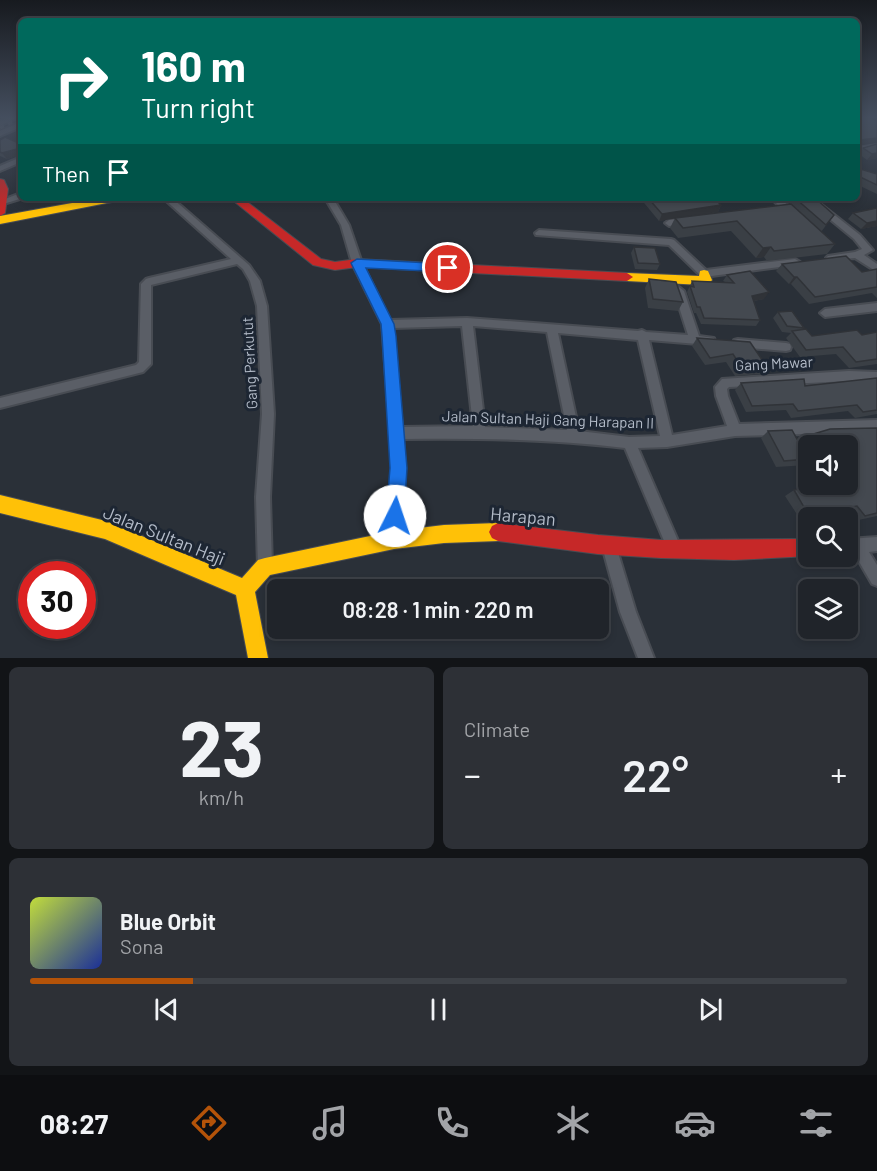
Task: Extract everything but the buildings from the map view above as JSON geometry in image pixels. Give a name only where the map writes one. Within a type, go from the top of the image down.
[{"type":"street","points":[[0,169],[18,160]]},
{"type":"street","points":[[0,182],[3,189],[1,208]]},
{"type":"street","points":[[1,208],[18,198]]},
{"type":"street","points":[[0,220],[83,201]]},
{"type":"street","name":"Gang Perkutut","points":[[169,201],[246,267],[255,281],[262,306],[268,414],[263,497],[265,567]]},
{"type":"street","points":[[239,201],[317,262],[335,266],[357,263],[706,280],[704,274],[671,242],[539,233]]},
{"type":"street","points":[[331,201],[345,225],[357,263],[387,324],[399,468],[393,540]]},
{"type":"street","points":[[778,201],[801,222]]},
{"type":"street","points":[[812,201],[868,250],[857,255],[836,254],[818,260]]},
{"type":"street","points":[[774,210],[786,208]]},
{"type":"street","points":[[669,223],[692,220]]},
{"type":"street","points":[[857,255],[877,269]]},
{"type":"street","points":[[0,403],[139,369],[145,364],[146,284],[148,281],[238,261]]},
{"type":"street","points":[[704,274],[807,261]]},
{"type":"street","points":[[675,279],[695,340]]},
{"type":"street","points":[[825,313],[877,307]]},
{"type":"street","points":[[387,324],[467,322],[786,347]]},
{"type":"street","points":[[467,322],[480,432]]},
{"type":"street","points":[[552,330],[574,436]]},
{"type":"street","points":[[642,334],[667,441]]},
{"type":"street","name":"Gang Mawar","points":[[735,430],[722,396],[721,387],[726,382],[849,376],[877,377]]},
{"type":"street","name":"Jalan Sultan Haji Gang Harapan II","points":[[397,433],[480,432],[574,436],[629,443],[667,441],[735,430],[877,426]]},
{"type":"street","points":[[629,443],[675,551]]},
{"type":"street","name":"Jalan Sultan Haji","points":[[0,504],[106,530],[245,589]]},
{"type":"street","name":"Harapan","points":[[265,567],[393,540],[444,534],[501,532],[609,546],[675,551],[725,552],[798,548]]},
{"type":"street","points":[[858,545],[877,544]]},
{"type":"street","points":[[609,546],[628,612],[646,658]]},
{"type":"street","points":[[858,553],[877,579]]},
{"type":"street","points":[[258,658],[245,589],[265,567]]},
{"type":"traffic: slow","points":[[0,220],[101,201]]},
{"type":"traffic: slow","points":[[627,277],[702,281],[706,280],[704,274]]},
{"type":"traffic: slow","points":[[0,504],[106,530],[245,589],[258,658]]},
{"type":"traffic: slow","points":[[245,589],[265,567],[394,540],[444,534],[498,532]]},
{"type":"traffic: jam","points":[[0,182],[3,189],[0,213]]},
{"type":"traffic: jam","points":[[239,201],[317,262],[335,266],[357,263],[627,277]]},
{"type":"traffic: jam","points":[[498,532],[637,548],[686,550],[798,548]]},
{"type":"route","points":[[395,516],[399,468],[389,336],[387,324],[357,263],[448,268]]}]
